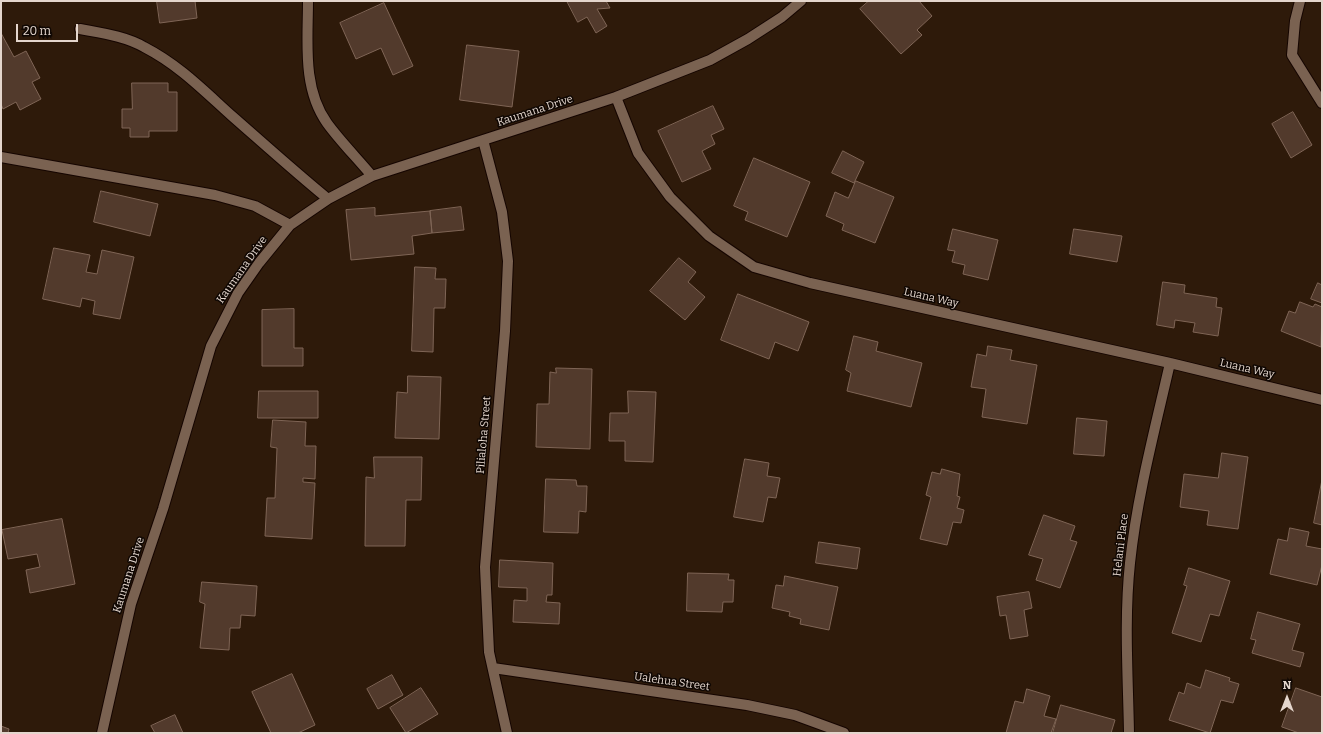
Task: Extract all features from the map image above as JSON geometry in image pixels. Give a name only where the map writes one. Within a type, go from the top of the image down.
[{"type":"street","points":[[308,1],[308,61],[310,83],[317,103],[326,122],[372,176]]},
{"type":"street","name":"Kaumana Drive","points":[[102,733],[131,604],[165,502],[211,346],[221,322],[238,293],[259,263],[290,225],[328,199],[372,176],[616,97],[710,60],[748,39],[782,17],[801,1]]},
{"type":"street","points":[[1300,1],[1295,21],[1292,55],[1322,103]]},
{"type":"street","points":[[80,29],[115,36],[143,46],[186,72],[278,157],[328,199]]},
{"type":"street","name":"Luana Way","points":[[616,97],[638,153],[670,197],[709,236],[754,268],[810,283],[1170,363],[1322,400]]},
{"type":"street","name":"Pilialoha Street","points":[[483,140],[502,212],[508,261],[505,331],[485,567],[489,652],[507,733]]},
{"type":"street","points":[[1,157],[215,195],[255,206],[290,225]]},
{"type":"street","name":"Helani Place","points":[[1129,733],[1126,607],[1130,562],[1138,512],[1170,363]]},
{"type":"street","name":"Ualehua Street","points":[[493,668],[747,705],[795,715],[844,733]]},
{"type":"building","points":[[157,1],[195,1],[197,18],[160,23]]},
{"type":"building","points":[[567,1],[606,1],[610,8],[597,9],[607,26],[596,33],[587,17],[578,22]]},
{"type":"building","points":[[869,1],[919,1],[932,16],[917,30],[922,35],[901,54],[860,9]]},
{"type":"building","points":[[384,3],[413,66],[393,75],[381,48],[356,59],[340,23]]},
{"type":"building","points":[[1,33],[14,57],[26,51],[40,78],[32,82],[41,99],[20,110],[16,102],[3,109],[1,104]]},
{"type":"building","points":[[467,45],[519,51],[512,107],[460,100]]},
{"type":"building","points":[[132,83],[168,83],[168,92],[177,92],[177,131],[149,131],[149,137],[130,137],[130,128],[122,128],[122,109],[132,109]]},
{"type":"building","points":[[713,106],[724,129],[711,135],[715,144],[702,151],[711,169],[682,182],[658,131]]},
{"type":"building","points":[[1293,112],[1312,145],[1291,158],[1272,124]]},
{"type":"building","points":[[843,151],[864,162],[854,183],[832,173]]},
{"type":"building","points":[[754,158],[810,182],[787,237],[745,220],[748,212],[734,206]]},
{"type":"building","points":[[856,181],[894,197],[875,243],[842,230],[844,224],[826,216],[835,192],[848,198]]},
{"type":"building","points":[[101,191],[158,204],[150,236],[94,222]]},
{"type":"building","points":[[461,207],[464,230],[432,233],[430,211]]},
{"type":"building","points":[[375,208],[375,216],[430,211],[432,233],[412,236],[414,254],[351,260],[346,210]]},
{"type":"building","points":[[953,229],[998,240],[988,280],[963,274],[965,265],[952,262],[955,251],[948,250]]},
{"type":"building","points":[[1074,229],[1122,236],[1117,262],[1070,254]]},
{"type":"building","points":[[54,248],[90,255],[86,272],[97,274],[102,250],[134,257],[120,319],[93,314],[95,301],[82,298],[80,307],[43,299]]},
{"type":"building","points":[[679,258],[696,272],[688,282],[705,297],[685,320],[650,291]]},
{"type":"building","points":[[415,267],[436,268],[435,279],[446,279],[445,308],[434,308],[433,352],[412,351]]},
{"type":"building","points":[[1163,282],[1185,285],[1184,293],[1217,298],[1216,307],[1222,308],[1218,336],[1193,332],[1195,323],[1175,320],[1174,328],[1157,325]]},
{"type":"building","points":[[1318,283],[1322,285],[1322,303],[1311,299]]},
{"type":"building","points":[[738,294],[809,322],[798,351],[775,342],[769,359],[721,340]]},
{"type":"building","points":[[1300,302],[1313,307],[1315,304],[1322,307],[1321,347],[1281,331],[1289,311],[1295,313]]},
{"type":"building","points":[[294,309],[294,348],[303,348],[303,366],[262,366],[262,310]]},
{"type":"building","points":[[854,336],[878,342],[876,351],[922,363],[911,407],[847,391],[851,373],[846,370]]},
{"type":"building","points":[[988,346],[1012,350],[1010,360],[1037,365],[1027,424],[982,417],[986,389],[971,387],[977,354],[986,356]]},
{"type":"building","points":[[556,368],[592,369],[590,449],[536,447],[537,404],[549,404],[550,372],[556,373]]},
{"type":"building","points":[[408,376],[441,377],[439,439],[395,438],[397,392],[407,393]]},
{"type":"building","points":[[259,391],[318,391],[318,418],[258,418]]},
{"type":"building","points":[[628,391],[656,392],[653,462],[625,461],[625,441],[609,441],[610,413],[628,413]]},
{"type":"building","points":[[1077,418],[1107,421],[1104,456],[1074,454]]},
{"type":"building","points":[[273,420],[306,422],[305,446],[316,446],[315,479],[303,478],[303,482],[315,483],[312,539],[265,536],[267,498],[275,498],[277,448],[271,447]]},
{"type":"building","points":[[1222,453],[1248,457],[1238,529],[1207,525],[1209,511],[1180,507],[1184,474],[1218,478]]},
{"type":"building","points":[[374,457],[422,457],[421,500],[406,500],[405,546],[365,546],[366,477],[374,478]]},
{"type":"building","points":[[745,459],[769,463],[767,476],[780,478],[776,498],[768,497],[763,522],[734,517]]},
{"type":"building","points":[[942,469],[960,474],[957,496],[960,497],[957,508],[964,510],[961,523],[953,522],[947,545],[920,539],[931,497],[926,495],[932,472],[940,474]]},
{"type":"building","points":[[546,479],[576,480],[577,486],[587,486],[586,512],[579,511],[578,533],[544,532]]},
{"type":"building","points":[[1322,480],[1322,525],[1314,523]]},
{"type":"building","points":[[1044,515],[1075,526],[1070,540],[1077,542],[1060,588],[1036,580],[1043,559],[1029,555]]},
{"type":"building","points":[[62,519],[75,584],[30,593],[26,570],[40,567],[37,554],[8,559],[2,530]]},
{"type":"building","points":[[1290,528],[1309,532],[1306,546],[1322,549],[1322,565],[1317,585],[1270,574],[1278,539],[1287,541]]},
{"type":"building","points":[[819,542],[860,548],[857,569],[816,563]]},
{"type":"building","points":[[500,560],[553,563],[552,595],[547,595],[546,602],[560,603],[559,624],[513,622],[514,600],[527,601],[527,588],[499,587]]},
{"type":"building","points":[[1189,568],[1230,581],[1219,616],[1210,614],[1201,642],[1172,633],[1187,586],[1184,585]]},
{"type":"building","points":[[688,573],[729,574],[728,580],[734,580],[733,602],[723,602],[722,612],[687,611]]},
{"type":"building","points":[[785,576],[838,587],[829,630],[800,624],[801,619],[789,616],[790,612],[772,608],[776,585],[783,586]]},
{"type":"building","points":[[202,582],[257,586],[255,616],[241,615],[240,628],[230,628],[229,650],[200,648],[205,604],[200,602]]},
{"type":"building","points":[[1029,592],[1032,608],[1024,610],[1028,636],[1010,639],[1006,615],[1000,616],[997,597]]},
{"type":"building","points":[[1258,612],[1300,624],[1292,650],[1304,653],[1300,667],[1252,653],[1256,640],[1251,639]]},
{"type":"building","points":[[1206,670],[1230,678],[1229,681],[1239,684],[1233,703],[1221,700],[1210,733],[1169,720],[1179,692],[1184,694],[1187,683],[1200,688]]},
{"type":"building","points":[[292,674],[315,725],[298,733],[271,733],[252,692]]},
{"type":"building","points":[[392,675],[403,695],[378,709],[367,689]]},
{"type":"building","points":[[421,688],[438,714],[406,733],[390,708]]},
{"type":"building","points":[[1296,688],[1322,697],[1322,733],[1299,733],[1282,727]]},
{"type":"building","points":[[1027,689],[1050,696],[1044,716],[1056,719],[1051,733],[1006,733],[1015,701],[1023,703]]},
{"type":"building","points":[[1061,705],[1115,720],[1111,733],[1053,733]]},
{"type":"building","points":[[175,715],[183,733],[155,733],[151,726]]},
{"type":"building","points":[[1,726],[9,729],[8,733],[1,733]]}]
